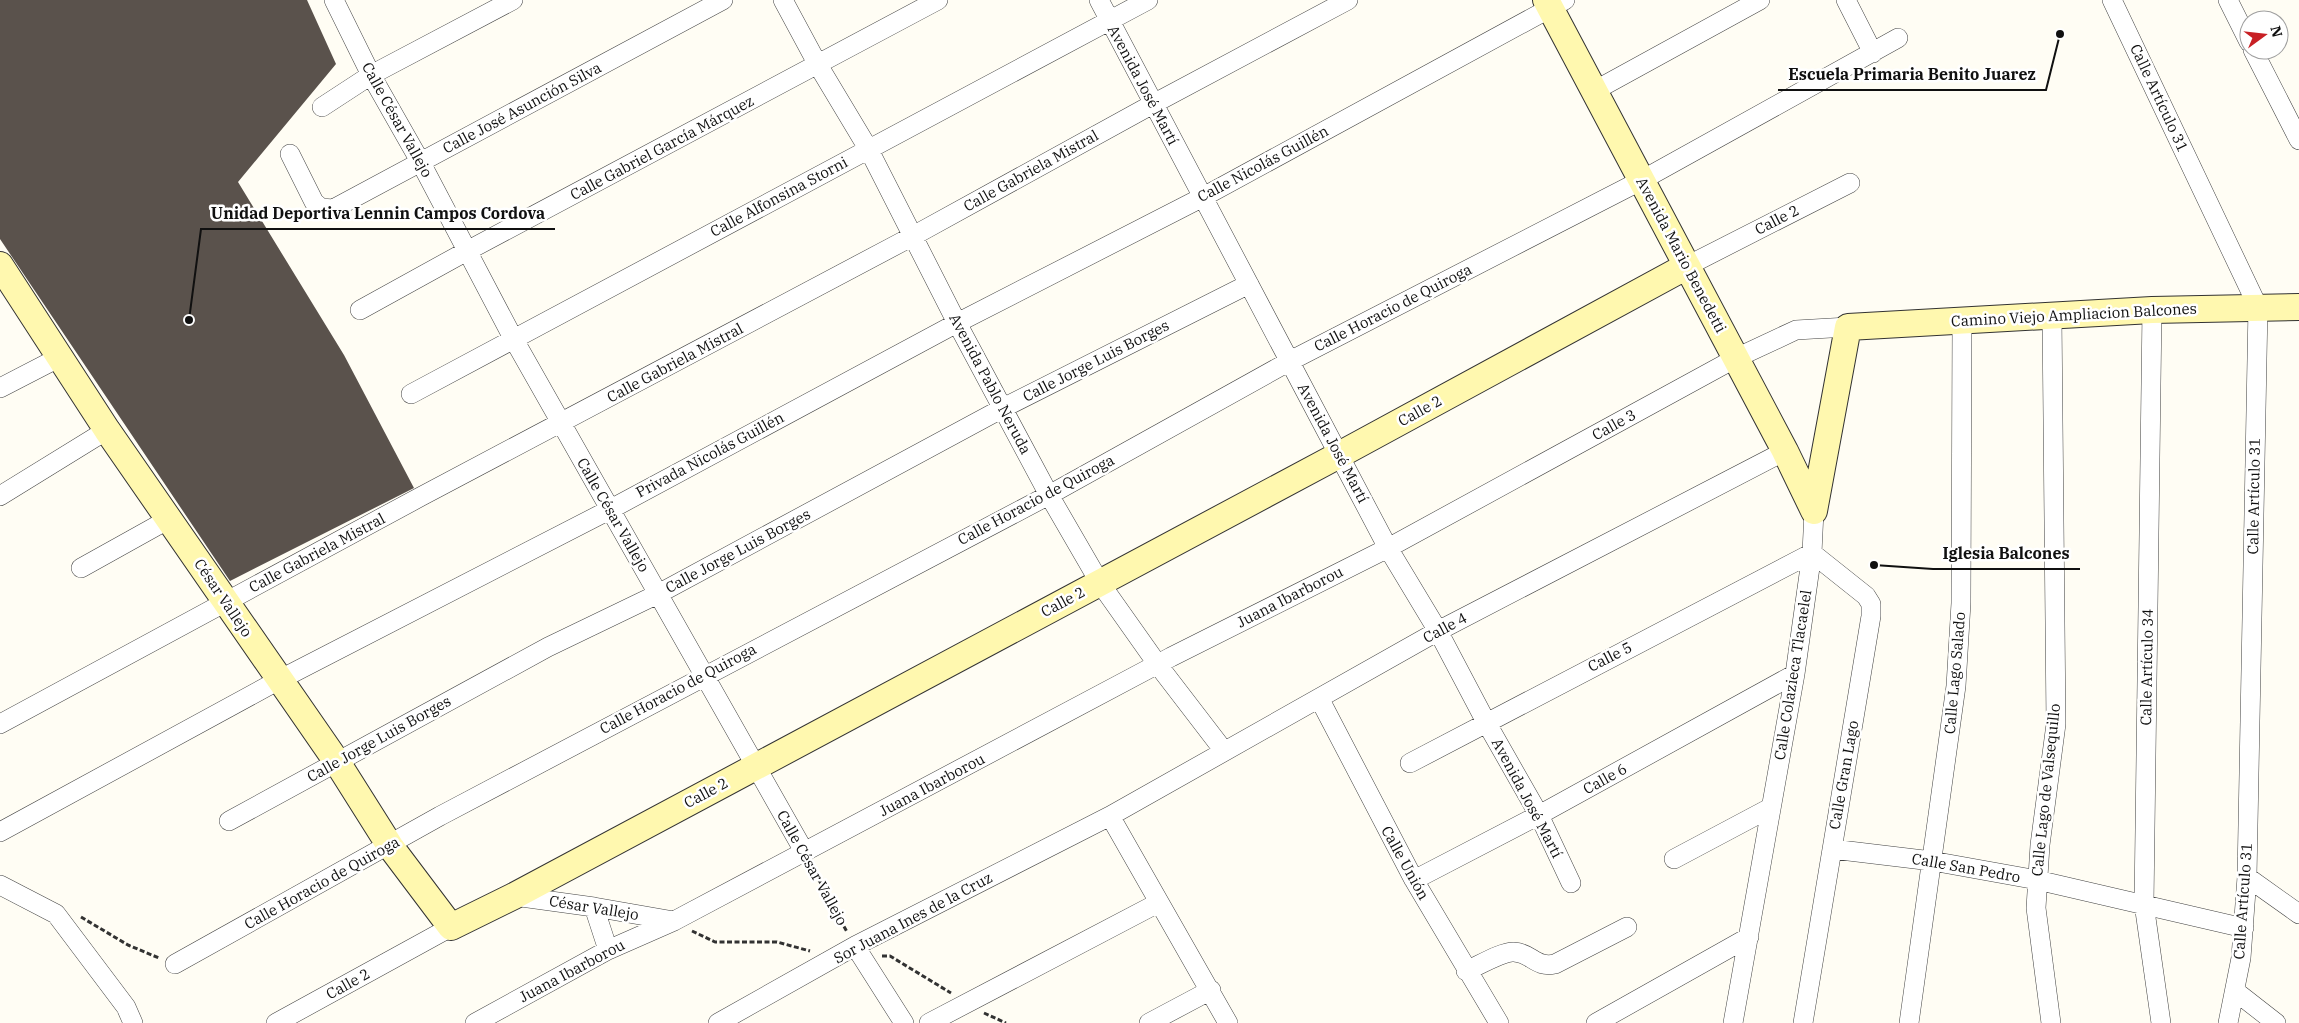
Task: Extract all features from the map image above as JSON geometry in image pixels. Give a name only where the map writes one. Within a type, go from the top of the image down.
[{"type":"street","name":"Calle César Vallejo","points":[[334,0],[371,75],[421,163],[513,338],[804,853]]},
{"type":"street","points":[[322,107],[371,75],[513,0]]},
{"type":"street","name":"Calle José Asunción Silva","points":[[290,154],[314,202],[321,208],[332,209],[723,0]]},
{"type":"street","name":"Avenida Pablo Neruda","points":[[783,0],[818,65],[869,150],[957,323],[1049,495],[1100,583],[1158,665],[1224,751]]},
{"type":"street","name":"Calle Gabriel García Márquez","points":[[360,310],[467,250],[938,0]]},
{"type":"street","name":"Avenida José Martí","points":[[1099,0],[1388,548],[1438,631],[1486,722],[1539,815],[1571,883]]},
{"type":"street","name":"Calle Alfonsina Storni","points":[[411,394],[1148,0]]},
{"type":"street","name":"Calle Gabriela Mistral","points":[[0,724],[913,236],[1153,104],[1348,0]]},
{"type":"street","points":[[1594,91],[1760,0]]},
{"type":"street","points":[[1846,0],[1873,53]]},
{"type":"street","name":"Calle Artículo 31","points":[[2112,0],[2258,307],[2247,876],[2244,928],[2235,991],[2228,1023]]},
{"type":"street","points":[[2228,0],[2239,22]]},
{"type":"street","name":"Avenida Mario Benedetti","points":[[1554,3],[1594,91],[1785,451],[1814,511]]},
{"type":"street","name":"Calle Nicolás Guillén","points":[[957,323],[1203,197],[1554,3]]},
{"type":"street","name":"Calle Horacio de Quiroga","points":[[174,964],[390,846],[440,816],[703,675],[1049,495],[1290,362],[1642,180],[1898,38]]},
{"type":"street","points":[[2258,60],[2299,140]]},
{"type":"street","name":"Calle 2","points":[[276,1023],[451,927],[514,896],[1339,456],[1687,266],[1850,183]]},
{"type":"street","name":"César Vallejo","points":[[3,276],[336,762],[390,846],[451,927]]},
{"type":"street","name":"Calle Jorge Luis Borges","points":[[229,821],[548,647],[658,594],[1004,408],[1248,284]]},
{"type":"street","name":"Camino Viejo Ampliacion Balcones","points":[[1848,327],[2152,310],[2299,307]]},
{"type":"street","name":"Calle Artículo 34","points":[[2152,310],[2144,904],[2161,1023]]},
{"type":"street","name":"Calle Lago de Valsequillo","points":[[2050,1023],[2038,934],[2037,880],[2056,724],[2052,317]]},
{"type":"street","name":"Calle Lago Salado","points":[[1909,1023],[1956,686],[1961,603],[1962,320]]},
{"type":"street","name":"Privada Nicolás Guillén","points":[[279,680],[610,509],[957,323]]},
{"type":"street","name":"Calle 3","points":[[1388,548],[1736,358],[1796,330],[1848,327]]},
{"type":"street","name":"Calle Colazieca Tlacaelel","points":[[1733,1023],[1750,937],[1770,808],[1795,674],[1812,553],[1814,511],[1848,327]]},
{"type":"street","points":[[0,388],[60,357]]},
{"type":"street","points":[[0,496],[107,430]]},
{"type":"street","name":"Calle 4","points":[[1110,816],[1438,631],[1785,451]]},
{"type":"street","points":[[81,568],[168,519]]},
{"type":"street","name":"Juana Ibarborou","points":[[475,1023],[608,950],[674,921],[1158,665],[1388,548]]},
{"type":"street","name":"Calle 5","points":[[1410,764],[1486,722],[1812,553]]},
{"type":"street","name":"Calle Gran Lago","points":[[1803,1023],[1871,616],[1871,604],[1866,596],[1812,553]]},
{"type":"street","name":"Calle 6","points":[[1414,880],[1539,815],[1795,674]]},
{"type":"street","points":[[0,832],[279,680]]},
{"type":"street","name":"Calle Unión","points":[[1319,698],[1414,880],[1499,1023]]},
{"type":"street","points":[[1674,860],[1770,808]]},
{"type":"street","points":[[1110,816],[1158,903],[1211,990],[1228,1023]]},
{"type":"street","name":"Sor Juana Ines de la Cruz","points":[[718,1023],[855,946],[1110,816]]},
{"type":"street","name":"Calle San Pedro","points":[[1832,849],[1932,860],[2037,880],[2244,928]]},
{"type":"street","points":[[2247,876],[2299,914]]},
{"type":"street","points":[[0,886],[56,914],[126,1007],[133,1023]]},
{"type":"street","name":"César Vallejo","points":[[514,896],[594,906],[674,921]]},
{"type":"street","points":[[930,1023],[1158,903]]},
{"type":"street","points":[[594,906],[608,950]]},
{"type":"street","points":[[1466,970],[1514,952],[1529,956],[1536,963],[1545,966],[1555,964],[1628,927]]},
{"type":"street","points":[[1596,1023],[1750,937]]},
{"type":"street","points":[[855,946],[904,1023]]},
{"type":"street","points":[[1149,1023],[1211,990]]},
{"type":"street","points":[[2235,991],[2276,1023]]},
{"type":"path","name":"Calle César Vallejo","points":[[804,853],[855,946]]},
{"type":"path","points":[[56,914],[76,914],[128,945],[174,964]]},
{"type":"building","points":[[0,0],[307,0],[336,64],[238,182],[344,355],[414,488],[230,581],[0,239]]},
{"type":"place","name":"Escuela Primaria Benito Juarez","points":[[2060,34]]},
{"type":"place","name":"Unidad Deportiva Lennin Campos Cordova","points":[[189,320]]},
{"type":"place","name":"Iglesia Balcones","points":[[1874,565]]}]
